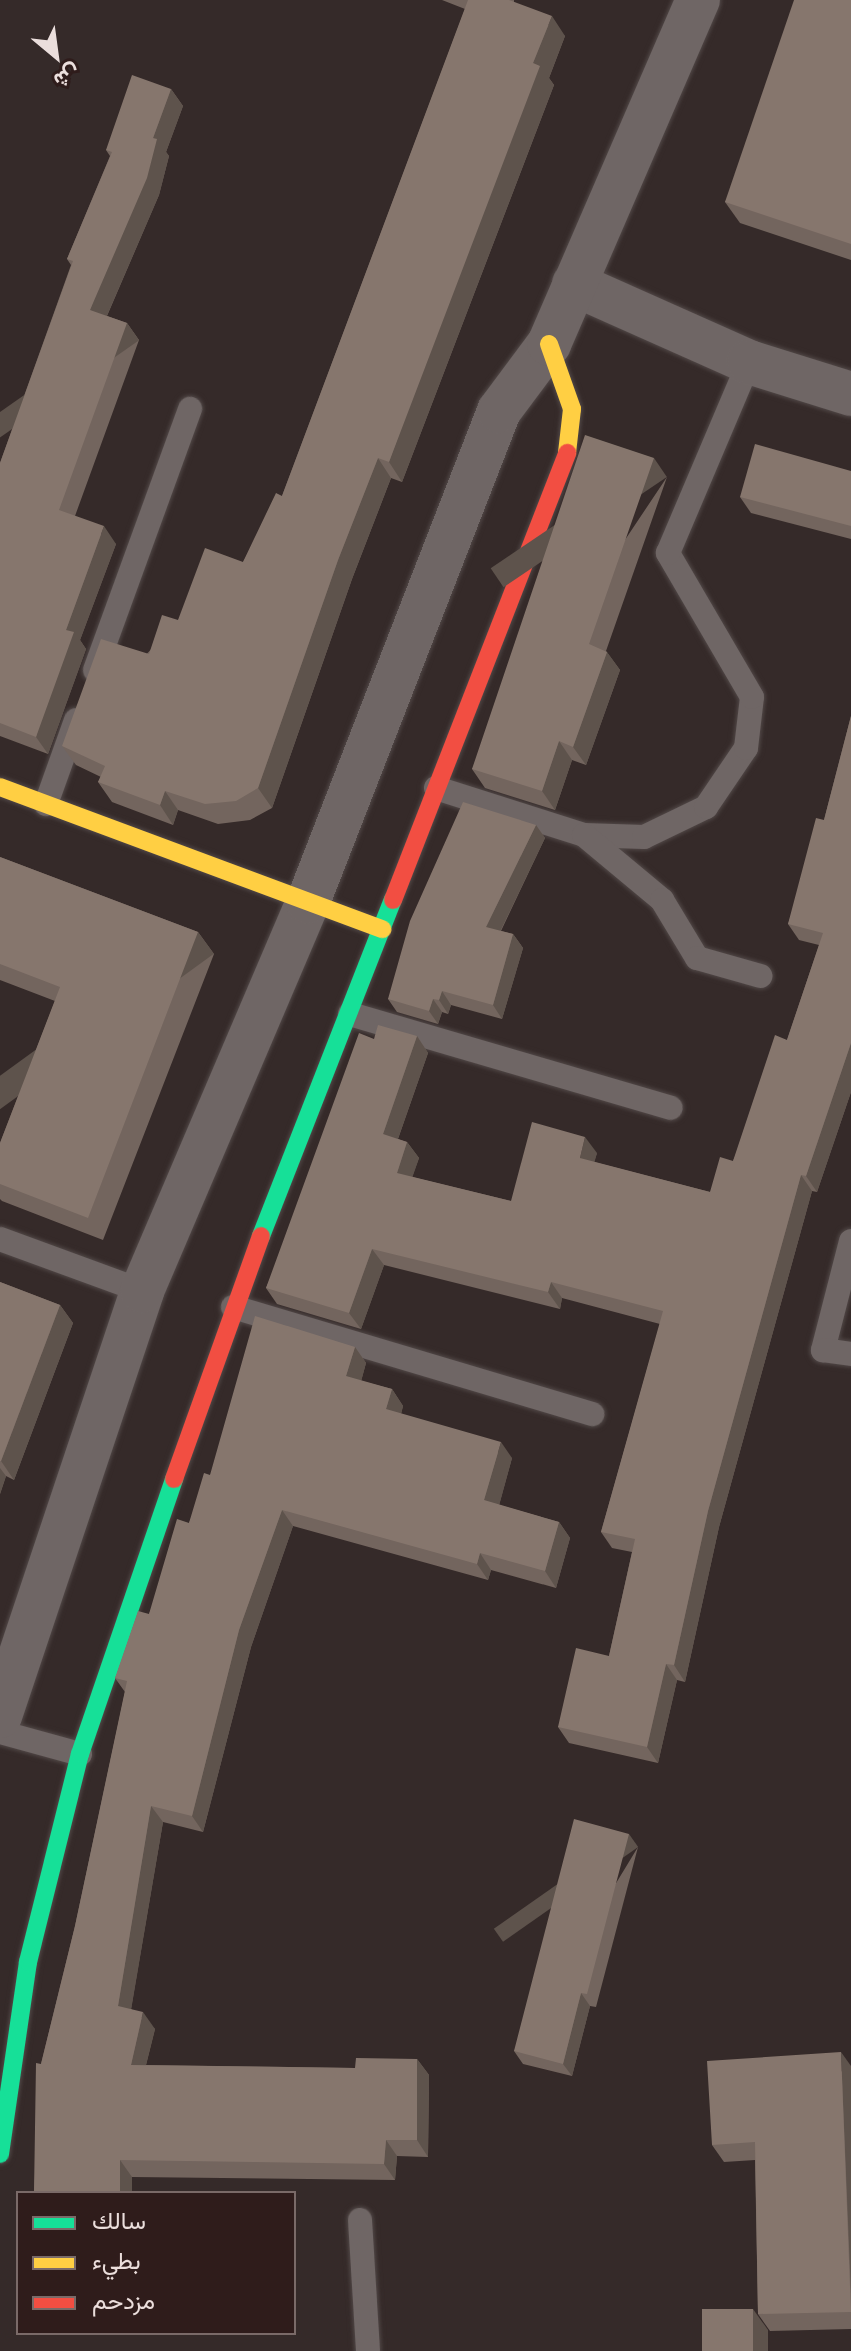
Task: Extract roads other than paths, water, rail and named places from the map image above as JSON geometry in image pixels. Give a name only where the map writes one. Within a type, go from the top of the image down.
[{"type":"street","points":[[0,1716],[142,1291],[308,902],[499,411],[549,344],[698,0]]},
{"type":"street","points":[[574,284],[749,362],[851,394]]},
{"type":"street","points":[[0,2154],[25,1976],[80,1754],[233,1307],[350,1014],[573,433],[567,387],[549,344]]},
{"type":"street","points":[[0,787],[382,929]]},
{"type":"lane","points":[[436,788],[584,835],[644,837],[706,807],[746,748],[752,697],[668,553],[749,362]]},
{"type":"lane","points":[[46,804],[190,409]]},
{"type":"lane","points":[[584,835],[662,900],[697,958],[760,976]]},
{"type":"lane","points":[[350,1014],[671,1108]]},
{"type":"lane","points":[[0,1239],[142,1291]]},
{"type":"lane","points":[[851,1241],[823,1350],[851,1354]]},
{"type":"lane","points":[[233,1307],[592,1414]]},
{"type":"lane","points":[[0,1732],[80,1754]]},
{"type":"lane","points":[[360,2220],[368,2351]]}]
